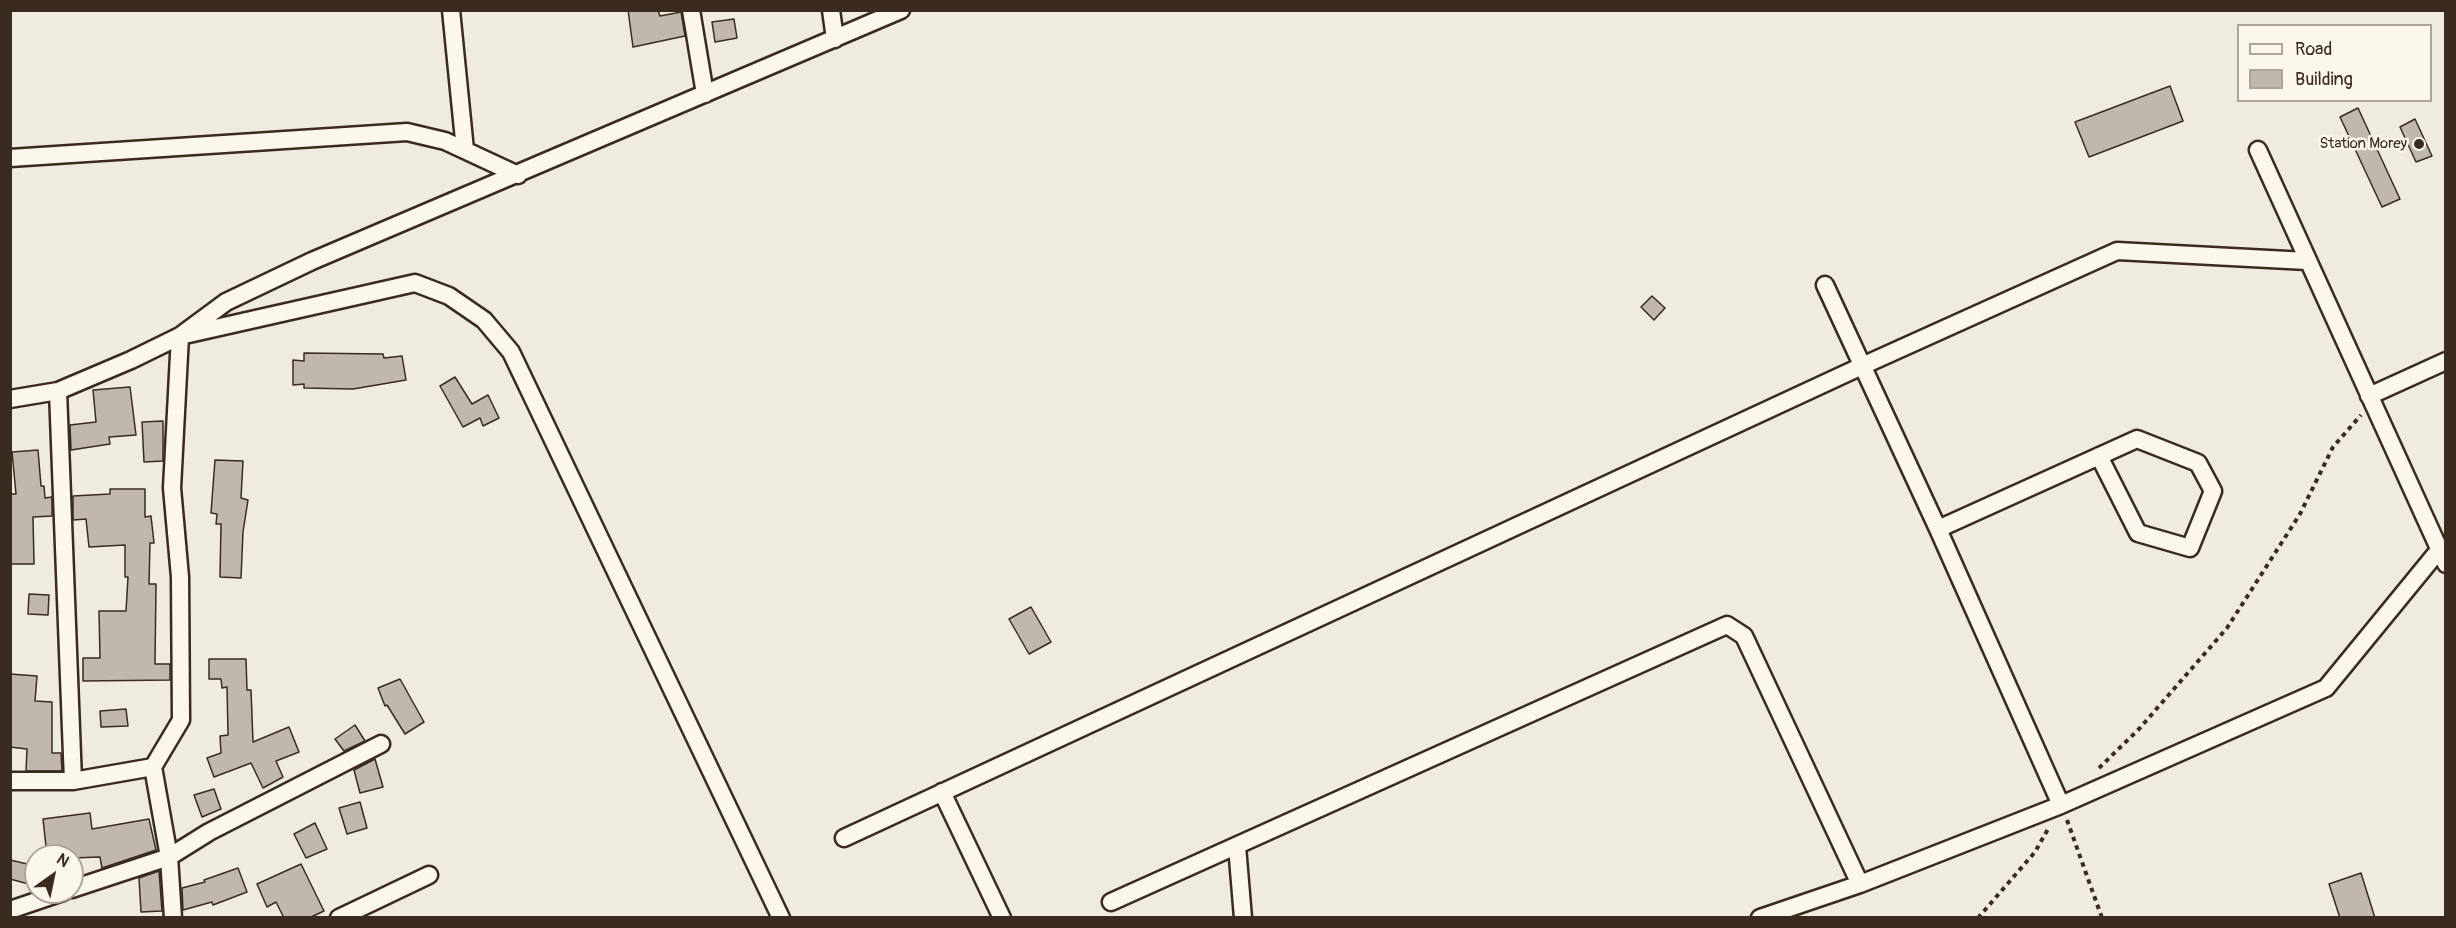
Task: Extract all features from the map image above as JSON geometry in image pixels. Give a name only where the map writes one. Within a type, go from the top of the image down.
[{"type":"street","points":[[451,10],[465,150]]},
{"type":"street","points":[[691,10],[705,94]]},
{"type":"street","points":[[831,10],[835,39]]},
{"type":"street","points":[[180,336],[226,302],[290,271],[901,10]]},
{"type":"street","points":[[10,158],[407,132],[445,141],[518,175]]},
{"type":"street","points":[[1760,918],[1860,884],[2061,805],[2326,688],[2442,557],[2258,150]]},
{"type":"street","points":[[844,838],[1862,366],[2117,251],[2307,261]]},
{"type":"street","points":[[10,399],[58,391],[180,336],[415,283],[449,296],[484,320],[511,352],[781,918]]},
{"type":"street","points":[[1825,285],[1938,529],[2061,805]]},
{"type":"street","points":[[173,918],[168,857],[153,767],[181,720],[180,577],[172,488],[180,336]]},
{"type":"street","points":[[2370,399],[2445,361]]},
{"type":"street","points":[[58,391],[73,781]]},
{"type":"street","points":[[1938,529],[2099,456],[2137,439],[2198,463],[2214,491],[2190,548],[2138,533],[2099,456]]},
{"type":"street","points":[[1112,902],[1727,625],[1744,636],[1860,884]]},
{"type":"street","points":[[84,885],[168,857],[209,832],[381,744]]},
{"type":"street","points":[[10,781],[73,781],[153,767]]},
{"type":"street","points":[[942,792],[1002,918]]},
{"type":"street","points":[[1237,846],[1243,918]]},
{"type":"street","points":[[339,918],[429,875]]},
{"type":"street","points":[[10,910],[28,904]]},
{"type":"path","points":[[2092,775],[2139,729],[2227,628],[2300,514],[2333,447],[2370,399]]},
{"type":"path","points":[[1978,918],[2035,852],[2061,805]]},
{"type":"path","points":[[2061,805],[2102,918]]},
{"type":"building","points":[[628,10],[658,10],[660,16],[681,12],[685,36],[633,47]]},
{"type":"building","points":[[734,19],[737,38],[715,42],[712,22]]},
{"type":"building","points":[[2170,86],[2183,121],[2089,157],[2075,122]]},
{"type":"building","points":[[2358,108],[2400,199],[2382,207],[2340,117]]},
{"type":"building","points":[[2415,119],[2432,156],[2416,162],[2400,127]]},
{"type":"building","points":[[1652,296],[1665,308],[1654,320],[1641,307]]},
{"type":"building","points":[[304,353],[383,354],[384,358],[402,356],[406,380],[353,389],[304,388],[304,384],[293,385],[293,360],[304,361]]},
{"type":"building","points":[[455,377],[472,404],[488,395],[499,418],[483,426],[480,418],[463,427],[440,386]]},
{"type":"building","points":[[130,387],[136,435],[109,437],[110,444],[71,450],[70,425],[96,422],[93,390]]},
{"type":"building","points":[[163,421],[163,461],[144,462],[142,422]]},
{"type":"building","points":[[38,450],[41,486],[44,486],[45,498],[52,497],[52,516],[33,517],[34,564],[10,564],[10,494],[16,494],[12,452]]},
{"type":"building","points":[[215,460],[243,461],[241,498],[248,500],[243,532],[241,578],[220,577],[221,524],[216,524],[217,514],[211,513]]},
{"type":"building","points":[[110,489],[145,489],[145,517],[151,516],[154,543],[150,543],[149,584],[156,584],[155,664],[170,664],[170,680],[83,681],[83,658],[100,658],[99,611],[126,611],[128,577],[125,577],[125,545],[89,547],[86,519],[73,520],[73,496],[110,494]]},
{"type":"building","points":[[29,594],[49,595],[48,615],[28,614]]},
{"type":"building","points":[[1031,607],[1051,642],[1029,654],[1009,619]]},
{"type":"building","points":[[209,659],[246,659],[247,690],[251,690],[253,742],[289,727],[299,752],[276,761],[283,777],[263,788],[251,763],[214,777],[207,758],[221,753],[220,736],[228,735],[227,687],[222,688],[221,679],[209,679]]},
{"type":"building","points":[[10,674],[37,676],[35,701],[52,702],[52,753],[61,753],[62,771],[26,771],[27,749],[10,747]]},
{"type":"building","points":[[400,679],[424,722],[405,734],[387,705],[385,706],[378,688]]},
{"type":"building","points":[[126,709],[128,726],[101,727],[100,711]]},
{"type":"building","points":[[355,725],[365,741],[344,751],[335,739]]},
{"type":"building","points":[[375,759],[383,787],[360,793],[354,770]]},
{"type":"building","points":[[214,789],[221,809],[202,817],[194,795]]},
{"type":"building","points":[[360,802],[367,828],[347,834],[339,808]]},
{"type":"building","points":[[90,813],[92,829],[149,819],[156,850],[102,868],[100,857],[84,858],[84,844],[46,844],[43,819]]},
{"type":"building","points":[[315,823],[327,849],[306,858],[294,834]]},
{"type":"building","points":[[10,860],[24,863],[24,883],[10,879]]},
{"type":"building","points":[[301,864],[324,911],[309,918],[284,918],[276,902],[267,907],[257,884]]},
{"type":"building","points":[[238,868],[247,892],[213,905],[212,902],[183,910],[182,888],[205,882],[204,880]]},
{"type":"building","points":[[159,871],[162,911],[141,912],[139,878]]},
{"type":"building","points":[[2361,873],[2375,918],[2340,918],[2329,884]]},
{"type":"place","name":"Station Morey","points":[[2419,144]]}]
